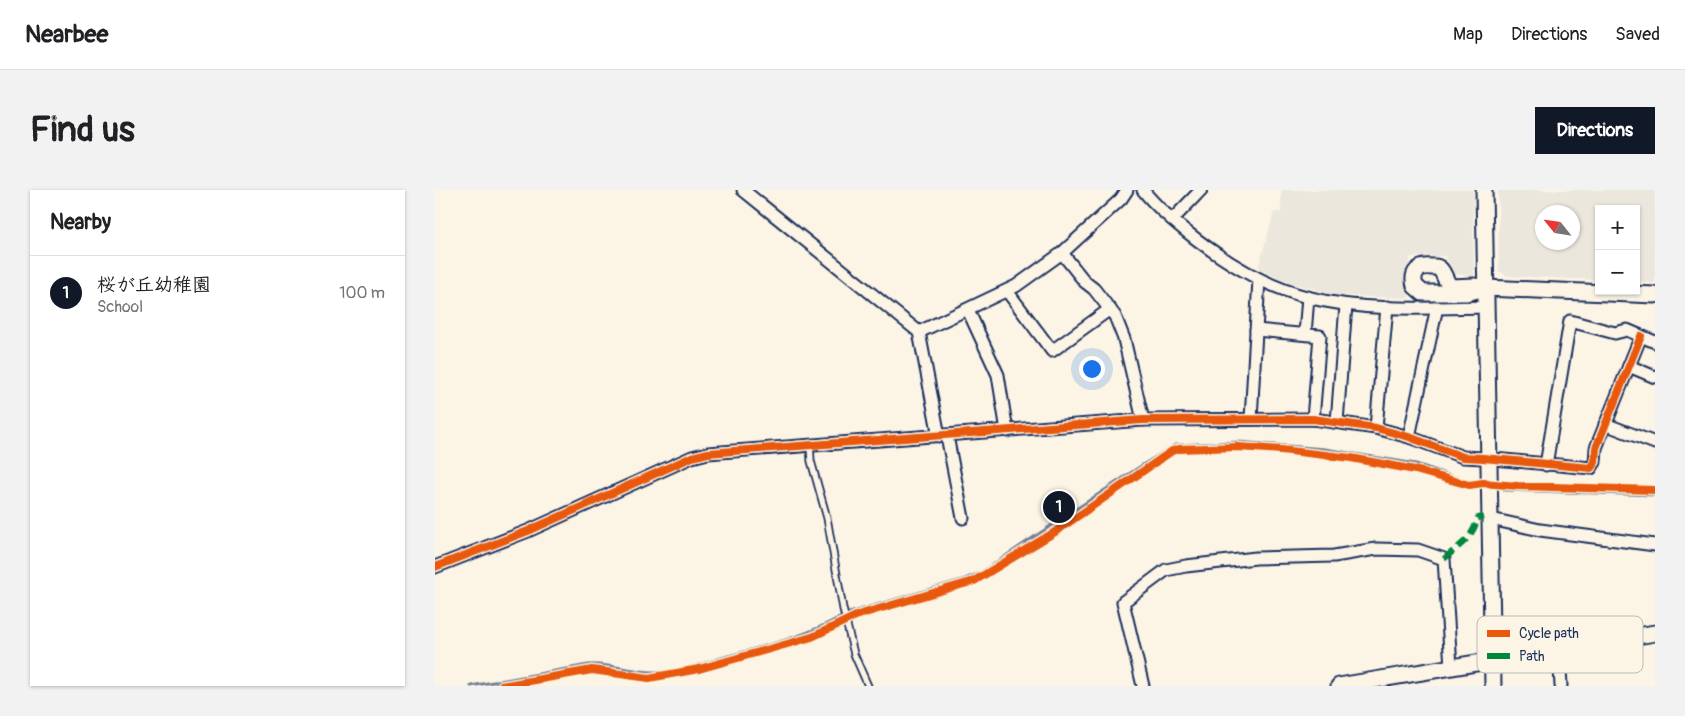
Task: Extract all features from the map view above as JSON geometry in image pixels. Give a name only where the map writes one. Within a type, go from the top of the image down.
[{"type":"street","points":[[743,190],[919,332],[963,518]]},
{"type":"street","points":[[919,332],[1016,286],[1061,253],[1121,199],[1127,190]]},
{"type":"street","points":[[1143,190],[1173,219],[1218,256],[1284,290],[1308,297],[1346,304],[1486,307]]},
{"type":"street","points":[[1173,219],[1201,190]]},
{"type":"street","points":[[1484,190],[1492,616]]},
{"type":"street","points":[[1061,253],[1085,282],[1094,288],[1110,309],[1124,339],[1143,420]]},
{"type":"street","points":[[1251,419],[1259,278]]},
{"type":"street","points":[[1485,288],[1655,295]]},
{"type":"street","points":[[1007,291],[1052,351],[1110,309]]},
{"type":"street","points":[[1305,334],[1308,297]]},
{"type":"street","points":[[1337,422],[1346,304]]},
{"type":"street","points":[[1376,428],[1387,306]]},
{"type":"street","points":[[1409,437],[1437,307]]},
{"type":"street","points":[[968,310],[998,375],[1007,431]]},
{"type":"street","points":[[1546,465],[1570,321],[1615,333],[1627,330],[1655,342]]},
{"type":"street","points":[[1256,330],[1320,336],[1313,419]]},
{"type":"street","points":[[435,568],[528,530],[692,457],[708,453],[810,444],[943,436],[1143,420],[1313,419],[1376,428],[1409,437],[1445,450],[1455,456],[1591,468],[1595,462],[1596,448],[1605,424],[1641,336]]},
{"type":"street","points":[[1629,366],[1655,377]]},
{"type":"street","points":[[1605,424],[1655,443]]},
{"type":"street","points":[[1491,520],[1541,530],[1655,545]]},
{"type":"street","points":[[1143,686],[1123,602],[1166,570],[1256,558],[1334,556],[1375,549],[1418,550],[1444,559],[1451,667]]},
{"type":"street","points":[[1339,686],[1477,663]]},
{"type":"street","points":[[1493,673],[1493,686]]},
{"type":"street","points":[[1560,673],[1561,686]]},
{"type":"lane","points":[[810,444],[811,461],[827,518],[843,609],[855,654],[868,686]]},
{"type":"shaded area","points":[[1281,190],[1473,190],[1474,276],[1454,274],[1445,256],[1410,257],[1409,298],[1324,295],[1316,289],[1291,284],[1258,269],[1274,212],[1281,212]]},
{"type":"shaded area","points":[[1498,190],[1655,190],[1655,283],[1640,282],[1640,205],[1595,205],[1595,280],[1507,276],[1499,271]]},
{"type":"waterway","points":[[849,613],[980,573],[1175,445],[1239,442],[1325,449],[1416,464],[1466,481]]},
{"type":"waterway","points":[[1504,490],[1655,495]]},
{"type":"waterway","points":[[471,686],[588,665],[605,665],[648,672],[666,672],[693,667],[785,640],[813,630],[840,617]]},
{"type":"marked path","points":[[1444,559],[1464,542],[1472,532],[1478,518],[1483,517]]},
{"type":"cycle path","points":[[435,567],[528,531],[692,457],[708,453],[1143,420],[1313,419],[1376,428],[1409,437],[1463,457],[1591,468],[1595,462],[1596,448],[1641,336]]},
{"type":"cycle path","points":[[501,686],[592,670],[649,678],[699,669],[812,637],[858,615],[974,581],[1055,532],[1172,451],[1179,449],[1238,447],[1351,458],[1415,470],[1469,485],[1483,483],[1518,486],[1655,490]]},
{"type":"place","name":"桜が丘幼稚園","points":[[1059,507]]}]
